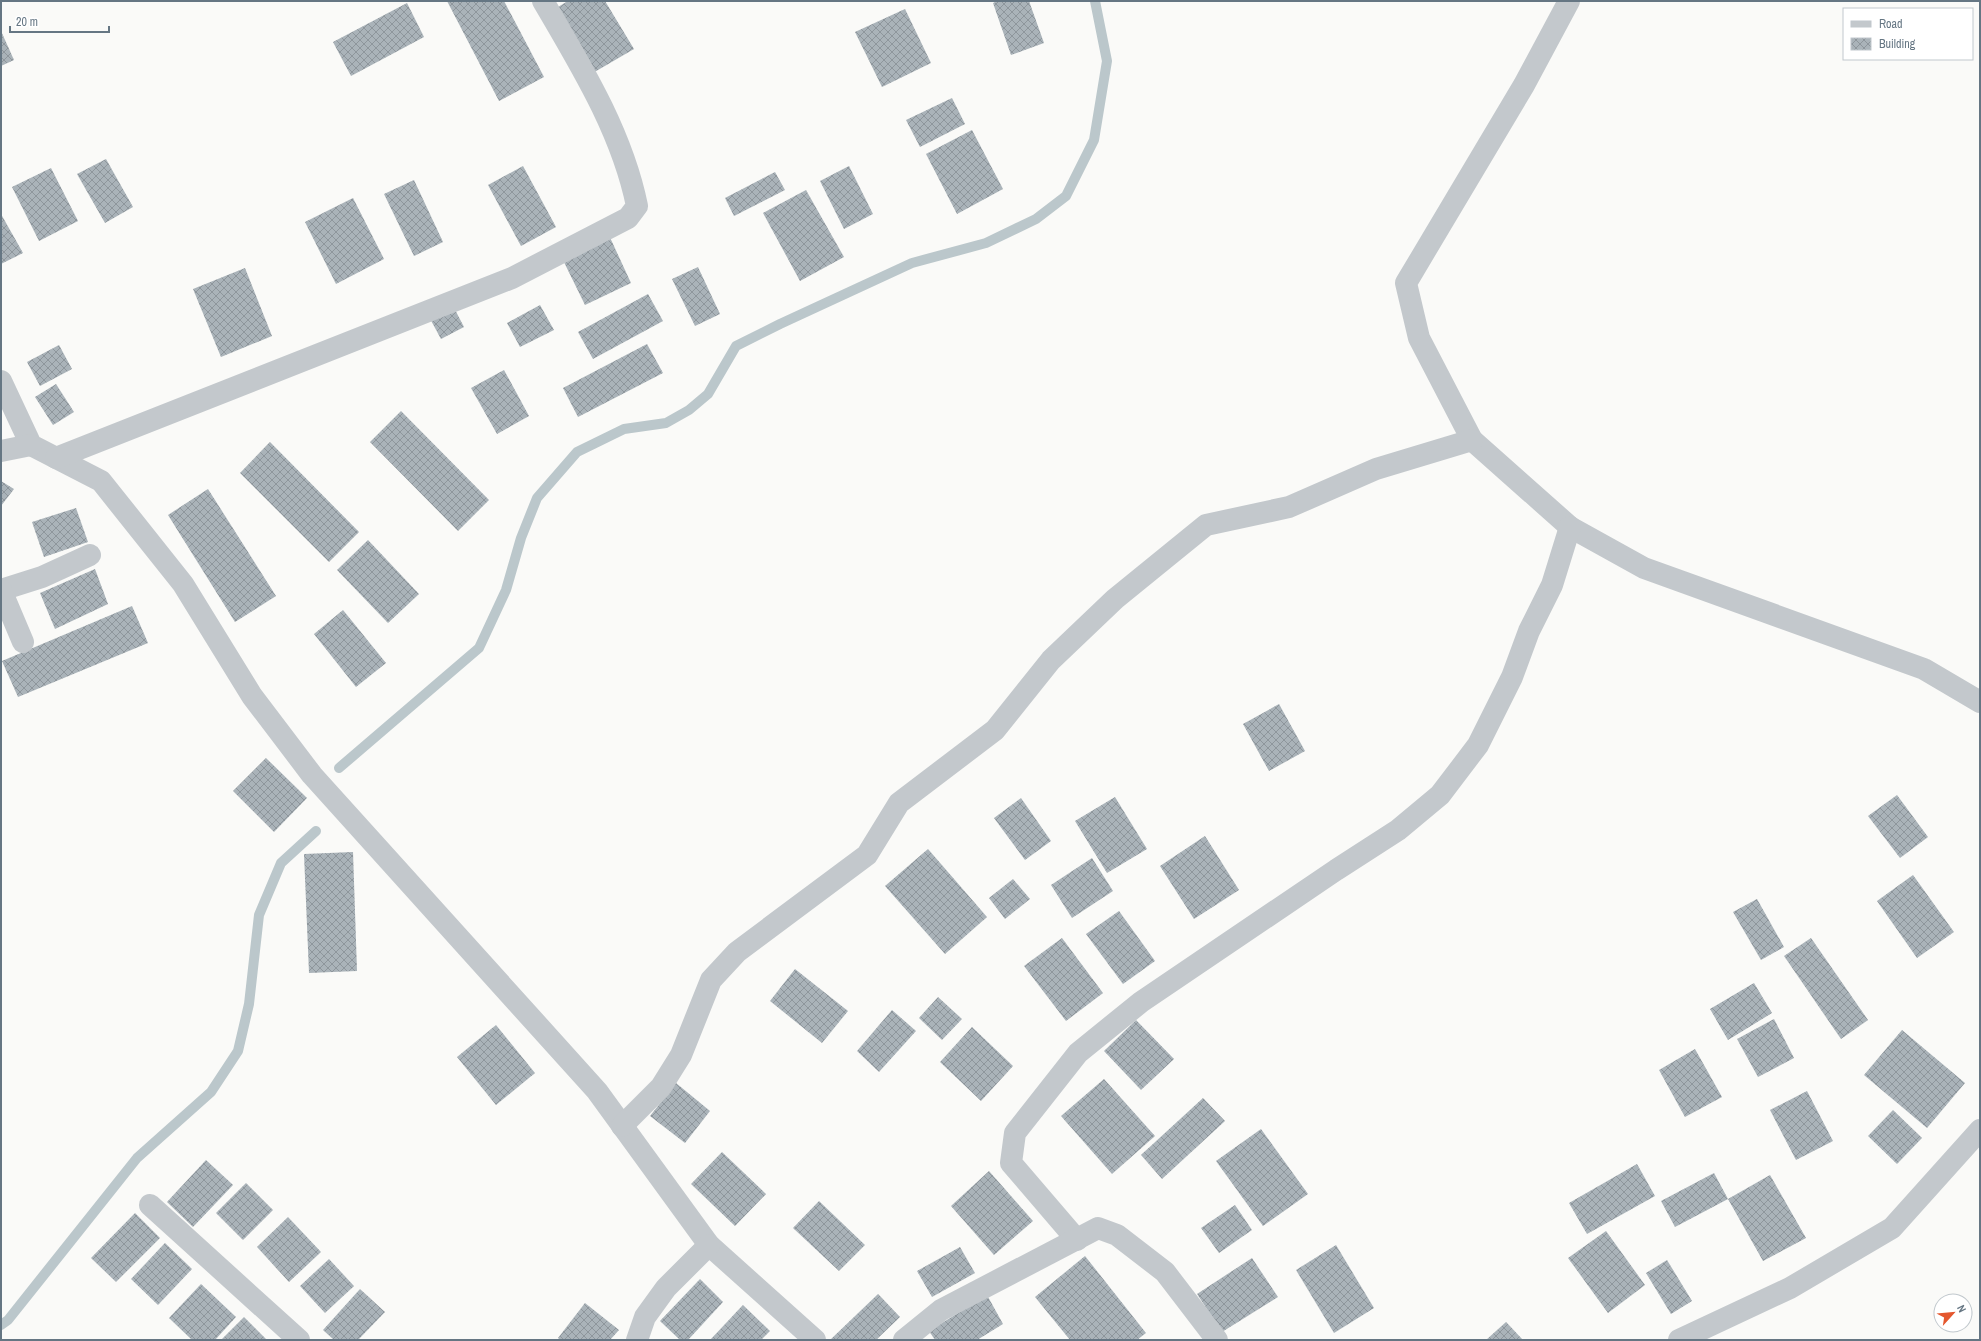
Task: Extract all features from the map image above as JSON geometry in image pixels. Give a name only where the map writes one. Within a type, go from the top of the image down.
[{"type":"street","points":[[56,458],[512,278],[628,218],[637,206],[631,178],[593,86],[543,1]]},
{"type":"street","points":[[1569,1],[1524,85],[1406,284],[1419,338],[1472,440],[1570,527],[1644,568],[1924,669],[1980,702]]},
{"type":"street","points":[[1,381],[31,444],[100,481],[183,584],[252,696],[312,775],[597,1091],[709,1245],[815,1340]]},
{"type":"street","points":[[622,1126],[661,1087],[681,1055],[711,980],[737,952],[867,855],[899,803],[995,730],[1052,660],[1115,599],[1206,525],[1289,507],[1376,469],[1472,440]]},
{"type":"street","points":[[1,451],[31,444]]},
{"type":"street","points":[[1077,1240],[1011,1163],[1015,1133],[1078,1053],[1136,1007],[1330,874],[1398,830],[1440,795],[1478,745],[1512,677],[1529,631],[1552,585],[1570,527]]},
{"type":"street","points":[[23,642],[1,590],[42,577],[90,556]]},
{"type":"street","points":[[1679,1340],[1683,1336],[1790,1288],[1892,1228],[1980,1130]]},
{"type":"street","points":[[150,1205],[299,1340]]},
{"type":"street","points":[[904,1340],[941,1310],[1098,1228],[1117,1235],[1165,1272],[1217,1340]]},
{"type":"street","points":[[637,1340],[645,1317],[666,1288],[709,1245]]},
{"type":"building","points":[[447,1],[504,1],[544,77],[499,101]]},
{"type":"building","points":[[568,1],[605,1],[634,49],[586,77],[548,13]]},
{"type":"building","points":[[998,1],[1029,1],[1044,43],[1011,55],[993,3]]},
{"type":"building","points":[[407,3],[424,37],[351,76],[333,42]]},
{"type":"building","points":[[905,9],[931,63],[882,87],[855,32]]},
{"type":"building","points":[[1,31],[14,60],[1,66]]},
{"type":"building","points":[[952,98],[965,124],[920,147],[906,120]]},
{"type":"building","points":[[972,130],[1003,189],[957,214],[926,154]]},
{"type":"building","points":[[106,159],[133,207],[105,223],[77,174]]},
{"type":"building","points":[[523,166],[556,227],[521,246],[488,185]]},
{"type":"building","points":[[849,166],[873,214],[844,229],[820,181]]},
{"type":"building","points":[[51,168],[78,221],[39,241],[12,187]]},
{"type":"building","points":[[775,172],[785,190],[734,216],[725,198]]},
{"type":"building","points":[[414,180],[443,242],[414,256],[384,194]]},
{"type":"building","points":[[806,190],[844,257],[800,281],[763,213]]},
{"type":"building","points":[[353,198],[384,259],[336,284],[305,222]]},
{"type":"building","points":[[1,214],[23,253],[1,264]]},
{"type":"building","points":[[607,231],[631,283],[585,305],[560,254]]},
{"type":"building","points":[[698,267],[720,314],[695,326],[672,279]]},
{"type":"building","points":[[245,268],[272,336],[221,357],[193,289]]},
{"type":"building","points":[[648,294],[663,321],[593,359],[578,332]]},
{"type":"building","points":[[451,302],[464,327],[441,339],[428,315]]},
{"type":"building","points":[[540,305],[554,330],[520,347],[507,323]]},
{"type":"building","points":[[647,344],[663,373],[578,417],[563,388]]},
{"type":"building","points":[[59,345],[72,369],[40,386],[27,362]]},
{"type":"building","points":[[504,370],[529,416],[497,434],[471,388]]},
{"type":"building","points":[[56,384],[74,412],[53,425],[35,397]]},
{"type":"building","points":[[401,411],[489,500],[458,531],[370,442]]},
{"type":"building","points":[[270,442],[359,532],[329,562],[240,473]]},
{"type":"building","points":[[1,481],[14,489],[1,506]]},
{"type":"building","points":[[208,489],[276,596],[235,622],[168,515]]},
{"type":"building","points":[[76,508],[88,542],[44,557],[32,522]]},
{"type":"building","points":[[368,540],[419,594],[388,623],[337,570]]},
{"type":"building","points":[[95,569],[108,604],[55,629],[40,593]]},
{"type":"building","points":[[132,606],[148,643],[18,697],[2,661]]},
{"type":"building","points":[[343,610],[386,663],[356,687],[314,634]]},
{"type":"building","points":[[1279,704],[1305,751],[1269,771],[1243,724]]},
{"type":"building","points":[[266,758],[307,798],[274,832],[233,791]]},
{"type":"building","points":[[1897,795],[1928,837],[1900,858],[1868,816]]},
{"type":"building","points":[[1115,797],[1147,849],[1107,873],[1075,821]]},
{"type":"building","points":[[1021,798],[1051,841],[1025,860],[994,818]]},
{"type":"building","points":[[1205,836],[1239,890],[1194,919],[1160,866]]},
{"type":"building","points":[[928,849],[987,917],[945,954],[885,886]]},
{"type":"building","points":[[353,852],[357,971],[309,973],[304,854]]},
{"type":"building","points":[[1092,858],[1113,891],[1072,918],[1051,885]]},
{"type":"building","points":[[1913,875],[1954,932],[1917,958],[1877,901]]},
{"type":"building","points":[[1013,879],[1030,899],[1005,919],[989,898]]},
{"type":"building","points":[[1757,899],[1784,947],[1761,960],[1733,912]]},
{"type":"building","points":[[1119,911],[1155,961],[1123,984],[1086,934]]},
{"type":"building","points":[[1062,938],[1103,993],[1066,1021],[1024,966]]},
{"type":"building","points":[[1811,938],[1868,1020],[1841,1039],[1784,956]]},
{"type":"building","points":[[795,969],[848,1011],[822,1043],[770,1001]]},
{"type":"building","points":[[1754,983],[1772,1013],[1728,1040],[1710,1009]]},
{"type":"building","points":[[938,997],[962,1019],[942,1040],[919,1018]]},
{"type":"building","points":[[892,1010],[916,1031],[879,1072],[857,1051]]},
{"type":"building","points":[[1774,1019],[1794,1058],[1758,1077],[1737,1039]]},
{"type":"building","points":[[1136,1020],[1174,1059],[1141,1090],[1104,1051]]},
{"type":"building","points":[[496,1025],[535,1073],[496,1105],[457,1057]]},
{"type":"building","points":[[972,1027],[1013,1066],[981,1101],[940,1062]]},
{"type":"building","points":[[1902,1030],[1965,1083],[1927,1128],[1864,1075]]},
{"type":"building","points":[[1695,1049],[1722,1097],[1685,1117],[1659,1070]]},
{"type":"building","points":[[1104,1079],[1155,1136],[1112,1174],[1061,1116]]},
{"type":"building","points":[[676,1083],[710,1111],[685,1143],[650,1116]]},
{"type":"building","points":[[1807,1091],[1833,1141],[1796,1160],[1770,1110]]},
{"type":"building","points":[[1203,1098],[1225,1121],[1162,1179],[1141,1155]]},
{"type":"building","points":[[1893,1110],[1922,1138],[1897,1164],[1868,1136]]},
{"type":"building","points":[[1261,1129],[1308,1194],[1263,1226],[1216,1161]]},
{"type":"building","points":[[722,1152],[766,1194],[735,1226],[691,1184]]},
{"type":"building","points":[[206,1160],[233,1185],[193,1227],[167,1202]]},
{"type":"building","points":[[1637,1164],[1655,1196],[1587,1234],[1569,1203]]},
{"type":"building","points":[[989,1171],[1033,1221],[994,1255],[951,1206]]},
{"type":"building","points":[[1714,1173],[1728,1199],[1675,1227],[1661,1201]]},
{"type":"building","points":[[1770,1175],[1806,1238],[1763,1261],[1728,1199]]},
{"type":"building","points":[[246,1183],[273,1210],[243,1240],[216,1213]]},
{"type":"building","points":[[819,1201],[865,1245],[839,1271],[793,1228]]},
{"type":"building","points":[[1235,1205],[1252,1230],[1219,1253],[1201,1228]]},
{"type":"building","points":[[135,1213],[160,1238],[116,1282],[91,1258]]},
{"type":"building","points":[[288,1217],[321,1252],[289,1282],[257,1247]]},
{"type":"building","points":[[1606,1231],[1645,1285],[1608,1313],[1568,1258]]},
{"type":"building","points":[[165,1243],[192,1269],[158,1305],[131,1279]]},
{"type":"building","points":[[1336,1245],[1374,1308],[1334,1333],[1296,1270]]},
{"type":"building","points":[[960,1247],[975,1273],[932,1297],[917,1271]]},
{"type":"building","points":[[1085,1256],[1146,1333],[1137,1340],[1070,1340],[1035,1297]]},
{"type":"building","points":[[1252,1258],[1278,1297],[1222,1332],[1197,1294]]},
{"type":"building","points":[[329,1259],[354,1286],[325,1313],[300,1286]]},
{"type":"building","points":[[1667,1260],[1692,1301],[1671,1314],[1646,1273]]},
{"type":"building","points":[[700,1279],[723,1302],[688,1340],[680,1340],[660,1321]]},
{"type":"building","points":[[201,1284],[236,1317],[215,1340],[192,1340],[169,1318]]},
{"type":"building","points":[[360,1289],[385,1312],[358,1340],[334,1340],[323,1330]]},
{"type":"building","points":[[878,1294],[900,1317],[876,1340],[830,1340]]},
{"type":"building","points":[[987,1295],[1003,1324],[977,1340],[935,1340],[929,1331]]},
{"type":"building","points":[[585,1303],[619,1330],[610,1340],[560,1340],[558,1338]]},
{"type":"building","points":[[743,1305],[770,1331],[761,1340],[710,1340]]},
{"type":"building","points":[[244,1317],[267,1340],[221,1340]]},
{"type":"building","points":[[1506,1322],[1523,1340],[1486,1340]]},
{"type":"waterway","points":[[339,768],[479,648],[506,590],[521,538],[537,498],[577,452],[624,429],[666,423],[689,410],[708,394],[736,346],[912,263],[986,243],[1036,219],[1066,196],[1094,140],[1107,61],[1095,1]]},
{"type":"waterway","points":[[1,1325],[8,1320],[137,1158],[211,1092],[238,1051],[249,1004],[259,915],[281,863],[316,831]]}]
